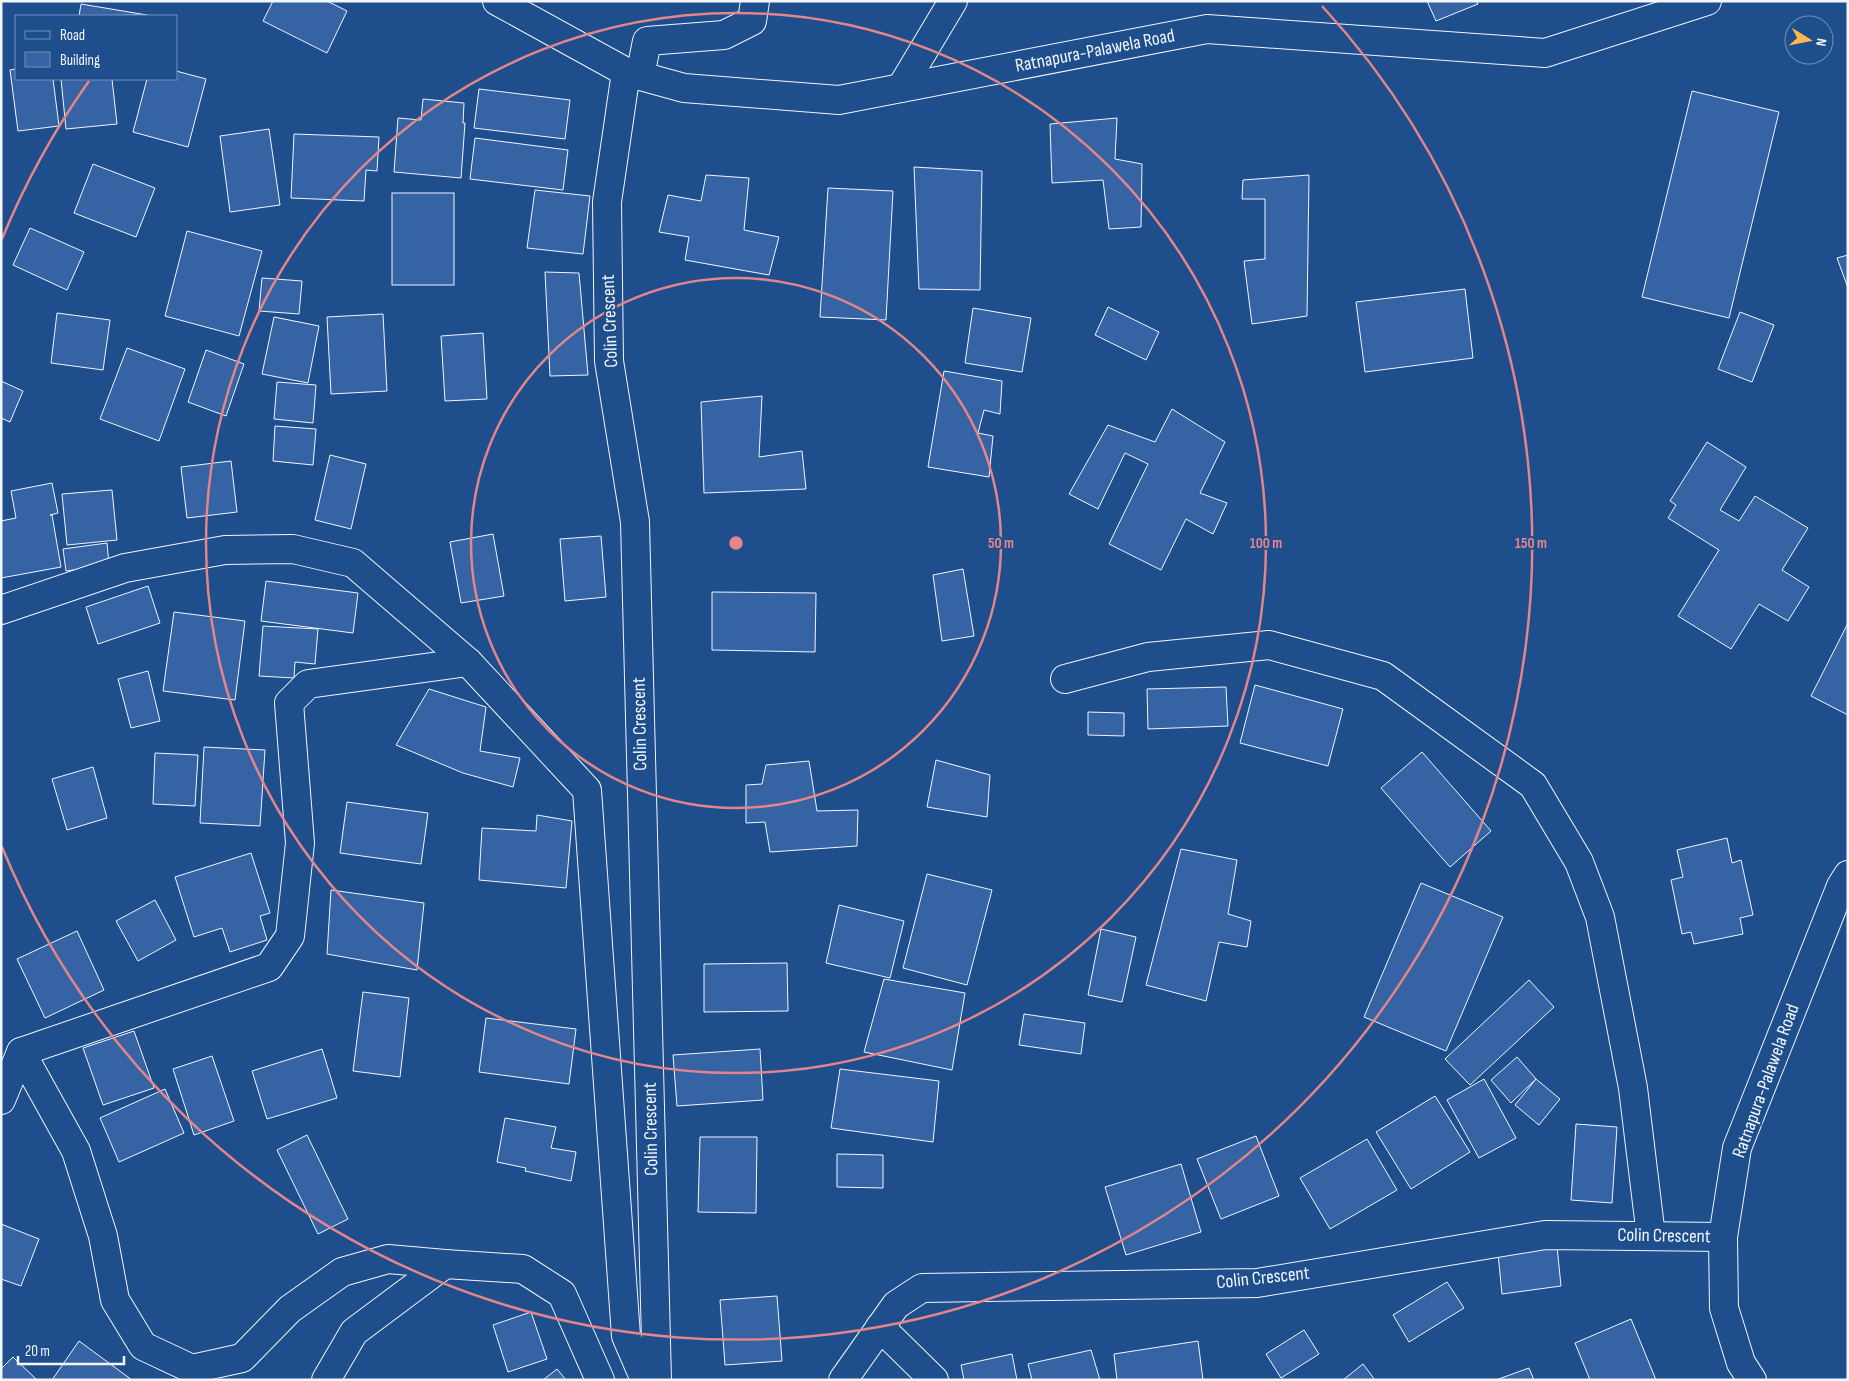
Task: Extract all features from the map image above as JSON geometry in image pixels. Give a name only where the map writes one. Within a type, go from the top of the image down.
[{"type":"street","name":"Ratnapura-Palawela Road","points":[[497,1],[633,74],[684,88],[839,100],[1207,29],[1544,53],[1707,1]]},
{"type":"street","points":[[901,88],[953,1]]},
{"type":"street","name":"Colin Crescent","points":[[657,1380],[635,522],[609,361],[607,202],[633,74],[646,41],[724,35],[752,21],[755,2]]},
{"type":"street","points":[[1,610],[125,568],[225,550],[293,550],[354,563],[468,662],[587,790],[626,1336],[645,1380]]},
{"type":"street","points":[[1065,679],[1148,657],[1269,645],[1383,676],[1533,785],[1579,862],[1600,917],[1633,1088],[1651,1236]]},
{"type":"street","points":[[1,1100],[21,1052],[269,968],[290,936],[300,843],[290,704],[308,684],[468,662]]},
{"type":"street","name":"Ratnapura-Palawela Road","points":[[1752,1380],[1741,1363],[1724,1308],[1723,1237],[1737,1148],[1841,886],[1848,875]]},
{"type":"street","points":[[21,1052],[76,1151],[103,1236],[115,1300],[143,1346],[192,1369],[242,1358],[290,1309],[342,1272],[388,1259],[523,1269],[562,1294],[600,1380]]},
{"type":"street","name":"Colin Crescent","points":[[842,1380],[896,1304],[922,1288],[1257,1283],[1545,1235],[1723,1237]]},
{"type":"street","points":[[326,1380],[354,1332],[445,1264]]},
{"type":"street","points":[[880,1327],[934,1380]]},
{"type":"building","points":[[273,1],[327,1],[347,11],[327,53],[263,21]]},
{"type":"building","points":[[1427,1],[1477,1],[1478,4],[1436,21]]},
{"type":"building","points":[[81,4],[147,15],[79,15]]},
{"type":"building","points":[[15,69],[15,80],[53,80],[59,126],[18,131],[10,70]]},
{"type":"building","points":[[178,72],[206,79],[188,147],[133,132],[147,80],[178,80]]},
{"type":"building","points":[[61,80],[112,80],[117,124],[66,129]]},
{"type":"building","points":[[479,89],[570,100],[565,139],[474,128]]},
{"type":"building","points":[[1692,91],[1779,112],[1729,318],[1642,297]]},
{"type":"building","points":[[423,99],[464,103],[463,123],[465,123],[461,178],[394,172],[398,118],[421,120]]},
{"type":"building","points":[[1117,118],[1115,159],[1142,164],[1141,227],[1109,229],[1103,180],[1052,183],[1050,124]]},
{"type":"building","points":[[269,129],[280,205],[230,212],[220,136]]},
{"type":"building","points":[[294,134],[379,137],[377,171],[366,170],[364,201],[291,198]]},
{"type":"building","points":[[475,138],[568,150],[563,190],[470,179]]},
{"type":"building","points":[[93,164],[155,188],[136,237],[74,213]]},
{"type":"building","points":[[914,167],[982,171],[980,290],[919,289]]},
{"type":"building","points":[[706,175],[749,178],[744,230],[779,237],[769,275],[685,260],[689,237],[659,232],[668,195],[701,201]]},
{"type":"building","points":[[1309,175],[1307,316],[1252,324],[1244,261],[1265,259],[1265,199],[1242,199],[1243,180]]},
{"type":"building","points":[[828,188],[893,191],[886,320],[820,317]]},
{"type":"building","points":[[535,190],[590,196],[583,254],[527,248]]},
{"type":"building","points":[[392,193],[454,193],[454,285],[392,285]]},
{"type":"building","points":[[30,228],[84,252],[67,290],[13,265]]},
{"type":"building","points":[[187,231],[262,251],[239,336],[165,316]]},
{"type":"building","points":[[1848,255],[1848,288],[1837,258]]},
{"type":"building","points":[[545,272],[579,273],[588,375],[550,376]]},
{"type":"building","points":[[262,278],[302,281],[299,314],[259,311]]},
{"type":"building","points":[[1465,289],[1473,358],[1365,372],[1356,302]]},
{"type":"building","points":[[1108,307],[1159,332],[1146,360],[1095,335]]},
{"type":"building","points":[[973,308],[1031,318],[1022,372],[965,363]]},
{"type":"building","points":[[1740,312],[1774,325],[1752,382],[1718,369]]},
{"type":"building","points":[[57,313],[110,320],[103,370],[51,363]]},
{"type":"building","points":[[383,314],[387,391],[331,394],[327,317]]},
{"type":"building","points":[[274,317],[319,326],[308,383],[262,374]]},
{"type":"building","points":[[483,333],[487,399],[445,401],[441,336]]},
{"type":"building","points":[[127,348],[185,369],[159,441],[100,419]]},
{"type":"building","points":[[206,350],[244,364],[226,416],[188,402]]},
{"type":"building","points":[[944,371],[1002,381],[1000,414],[984,410],[978,433],[993,436],[989,477],[928,467]]},
{"type":"building","points":[[1,381],[23,391],[10,422],[1,418]]},
{"type":"building","points":[[277,382],[316,385],[313,423],[274,419]]},
{"type":"building","points":[[762,396],[759,457],[802,451],[806,489],[704,493],[701,402]]},
{"type":"building","points":[[1172,409],[1225,442],[1200,493],[1227,503],[1213,534],[1186,519],[1161,570],[1109,544],[1148,464],[1125,453],[1098,509],[1069,494],[1108,425],[1155,442]]},
{"type":"building","points":[[275,426],[316,429],[313,465],[273,461]]},
{"type":"building","points":[[1707,442],[1746,467],[1720,510],[1739,521],[1755,496],[1808,528],[1782,570],[1809,587],[1788,621],[1759,604],[1731,649],[1678,616],[1719,550],[1668,518],[1676,505],[1670,501]]},
{"type":"building","points":[[330,455],[366,464],[351,529],[315,520]]},
{"type":"building","points":[[231,461],[237,512],[187,518],[181,467]]},
{"type":"building","points":[[52,483],[58,513],[50,515],[52,515],[61,567],[1,578],[1,521],[16,518],[11,491]]},
{"type":"building","points":[[112,490],[117,540],[67,545],[62,494]]},
{"type":"building","points":[[493,534],[504,596],[461,603],[450,542]]},
{"type":"building","points":[[601,536],[606,597],[565,601],[560,539]]},
{"type":"building","points":[[107,543],[109,565],[66,571],[63,549]]},
{"type":"building","points":[[963,569],[974,636],[942,641],[933,575]]},
{"type":"building","points":[[266,581],[358,593],[353,633],[261,621]]},
{"type":"building","points":[[148,586],[160,623],[98,644],[86,607]]},
{"type":"building","points":[[712,592],[816,593],[815,652],[712,650]]},
{"type":"building","points":[[174,612],[245,621],[235,700],[163,691]]},
{"type":"building","points":[[1848,623],[1848,715],[1811,696]]},
{"type":"building","points":[[263,626],[318,629],[315,664],[295,662],[294,678],[259,676]]},
{"type":"building","points":[[148,671],[160,721],[131,728],[118,679]]},
{"type":"building","points":[[1255,685],[1343,709],[1328,766],[1240,743]]},
{"type":"building","points":[[1226,687],[1228,726],[1148,729],[1147,689]]},
{"type":"building","points":[[429,689],[486,707],[480,751],[520,758],[513,787],[463,773],[396,745]]},
{"type":"building","points":[[1088,712],[1124,713],[1124,736],[1088,735]]},
{"type":"building","points":[[204,747],[265,750],[260,826],[200,823]]},
{"type":"building","points":[[1422,752],[1491,831],[1450,867],[1381,788]]},
{"type":"building","points":[[155,753],[198,755],[195,806],[153,804]]},
{"type":"building","points":[[936,760],[990,775],[987,817],[927,807]]},
{"type":"building","points":[[809,761],[817,811],[858,810],[857,846],[770,852],[765,822],[746,823],[746,785],[762,784],[766,765]]},
{"type":"building","points":[[93,767],[107,818],[67,830],[52,779]]},
{"type":"building","points":[[347,802],[428,813],[421,864],[340,853]]},
{"type":"building","points":[[537,815],[572,821],[566,888],[479,880],[482,828],[536,831]]},
{"type":"building","points":[[1727,838],[1732,863],[1741,860],[1753,915],[1740,918],[1743,934],[1694,944],[1691,932],[1682,934],[1671,880],[1683,877],[1677,850]]},
{"type":"building","points":[[1181,849],[1237,860],[1228,914],[1251,921],[1247,947],[1219,942],[1206,1001],[1146,985]]},
{"type":"building","points":[[251,853],[270,913],[260,916],[267,940],[230,952],[222,928],[194,937],[175,877]]},
{"type":"building","points":[[927,874],[992,890],[967,985],[903,968]]},
{"type":"building","points":[[1421,883],[1503,917],[1446,1051],[1364,1017]]},
{"type":"building","points":[[331,890],[424,903],[417,970],[327,954]]},
{"type":"building","points":[[155,900],[176,940],[138,961],[116,921]]},
{"type":"building","points":[[839,905],[904,921],[890,978],[826,963]]},
{"type":"building","points":[[1101,929],[1136,937],[1122,1002],[1088,995]]},
{"type":"building","points":[[77,931],[104,990],[45,1018],[17,959]]},
{"type":"building","points":[[787,963],[788,1011],[704,1012],[704,964]]},
{"type":"building","points":[[884,979],[965,993],[952,1070],[864,1052]]},
{"type":"building","points":[[1529,980],[1554,1007],[1470,1085],[1445,1059]]},
{"type":"building","points":[[363,992],[409,998],[400,1077],[353,1071]]},
{"type":"building","points":[[1024,1014],[1085,1023],[1081,1054],[1019,1045]]},
{"type":"building","points":[[486,1018],[576,1029],[569,1084],[479,1072]]},
{"type":"building","points":[[134,1031],[154,1088],[103,1105],[83,1048]]},
{"type":"building","points":[[322,1049],[337,1098],[267,1119],[252,1071]]},
{"type":"building","points":[[760,1049],[763,1100],[677,1106],[673,1055]]},
{"type":"building","points":[[212,1056],[234,1121],[194,1135],[173,1069]]},
{"type":"building","points":[[1517,1057],[1536,1079],[1511,1103],[1491,1080]]},
{"type":"building","points":[[840,1069],[939,1081],[933,1142],[831,1128]]},
{"type":"building","points":[[1484,1079],[1516,1138],[1479,1158],[1447,1100]]},
{"type":"building","points":[[1536,1079],[1560,1099],[1539,1125],[1515,1105]]},
{"type":"building","points":[[165,1089],[184,1133],[119,1162],[100,1118]]},
{"type":"building","points":[[1435,1096],[1470,1152],[1411,1189],[1376,1132]]},
{"type":"building","points":[[505,1118],[556,1127],[551,1148],[576,1152],[571,1181],[525,1171],[526,1168],[497,1162]]},
{"type":"building","points":[[1576,1124],[1617,1127],[1612,1203],[1571,1200]]},
{"type":"building","points":[[307,1135],[348,1219],[318,1234],[277,1150]]},
{"type":"building","points":[[1256,1136],[1279,1196],[1221,1219],[1197,1159]]},
{"type":"building","points":[[700,1137],[757,1137],[756,1213],[698,1212]]},
{"type":"building","points":[[1367,1139],[1397,1190],[1330,1229],[1300,1178]]},
{"type":"building","points":[[837,1154],[883,1155],[883,1188],[837,1187]]},
{"type":"building","points":[[1181,1164],[1201,1232],[1126,1255],[1105,1187]]},
{"type":"building","points":[[1,1224],[39,1239],[21,1286],[1,1279]]},
{"type":"building","points":[[1557,1246],[1561,1286],[1502,1294],[1498,1253]]},
{"type":"building","points":[[1447,1282],[1464,1308],[1409,1342],[1393,1315]]},
{"type":"building","points":[[777,1296],[782,1361],[725,1365],[720,1300]]},
{"type":"building","points":[[531,1312],[547,1359],[508,1372],[493,1325]]},
{"type":"building","points":[[1631,1319],[1656,1380],[1590,1380],[1575,1343]]},
{"type":"building","points":[[1304,1330],[1319,1354],[1281,1378],[1266,1354]]},
{"type":"building","points":[[79,1341],[132,1380],[52,1380]]},
{"type":"building","points":[[1198,1341],[1203,1380],[1117,1380],[1114,1354]]},
{"type":"building","points":[[1091,1350],[1100,1380],[1032,1380],[1028,1364]]},
{"type":"building","points":[[1012,1354],[1017,1380],[964,1380],[961,1365]]},
{"type":"building","points":[[13,1357],[37,1380],[1,1380],[1,1369]]},
{"type":"building","points":[[1363,1364],[1375,1380],[1343,1380]]},
{"type":"building","points":[[1529,1368],[1534,1380],[1496,1380]]},
{"type":"building","points":[[557,1369],[566,1380],[543,1380]]}]
